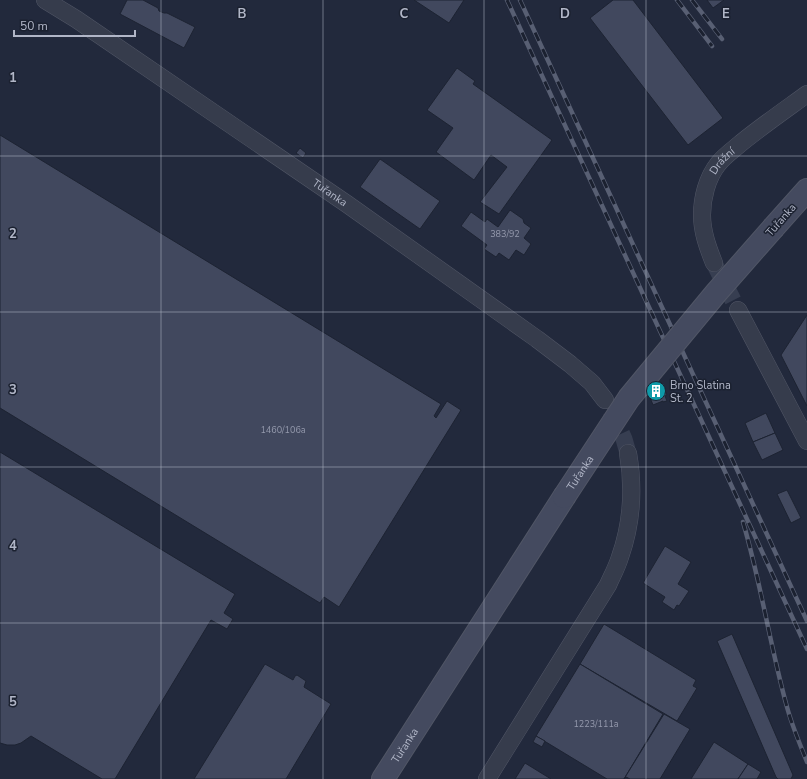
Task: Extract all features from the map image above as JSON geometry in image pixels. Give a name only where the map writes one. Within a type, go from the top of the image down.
[{"type":"street","name":"Tuřanka","points":[[45,0],[76,19],[347,204],[494,308],[570,364],[592,383],[604,400]]},
{"type":"street","name":"Drážní","points":[[714,263],[707,245],[702,216],[706,187],[714,171],[726,156],[749,136],[807,94]]},
{"type":"street","name":"Tuřanka","points":[[383,779],[564,497],[630,398],[716,293],[807,190]]},
{"type":"street","points":[[738,310],[807,441]]},
{"type":"street","points":[[487,779],[608,585],[620,558],[629,526],[632,495],[628,453]]},
{"type":"building","points":[[127,0],[143,0],[158,8],[159,11],[167,13],[195,27],[184,48],[120,14]]},
{"type":"building","points":[[414,0],[464,0],[449,23]]},
{"type":"building","points":[[613,0],[633,0],[723,118],[688,145],[590,18]]},
{"type":"building","points":[[707,0],[724,0],[713,8]]},
{"type":"building","points":[[457,68],[475,81],[473,84],[552,140],[499,214],[480,202],[507,167],[491,155],[474,180],[436,152],[453,128],[427,110]]},
{"type":"building","points":[[0,135],[441,404],[434,416],[436,418],[447,401],[461,410],[339,607],[324,597],[320,603],[0,408]]},
{"type":"building","points":[[300,148],[306,153],[303,158],[296,153]]},
{"type":"building","points":[[380,159],[440,201],[420,229],[360,187]]},
{"type":"building","points":[[510,210],[523,219],[524,223],[531,228],[524,238],[531,244],[524,255],[516,250],[509,260],[499,253],[496,257],[484,249],[487,245],[461,226],[471,212],[485,222],[487,219],[498,227]]},
{"type":"building","points":[[807,315],[807,406],[781,355]]},
{"type":"building","name":"Brno Slatina St. 2","points":[[661,382],[667,395],[665,396],[667,401],[653,405],[645,385],[652,387]]},
{"type":"building","points":[[766,413],[775,433],[753,442],[745,423]]},
{"type":"building","points":[[775,433],[783,450],[762,460],[753,442]]},
{"type":"building","points":[[0,452],[235,594],[224,613],[233,619],[227,629],[211,620],[115,779],[102,779],[31,736],[15,745],[0,743]]},
{"type":"building","points":[[787,490],[801,518],[791,523],[777,494]]},
{"type":"building","points":[[665,546],[691,562],[678,584],[689,591],[679,606],[677,605],[674,610],[662,602],[665,597],[643,583]]},
{"type":"building","points":[[604,624],[696,680],[693,686],[697,688],[677,721],[580,664]]},
{"type":"building","points":[[732,634],[793,775],[791,779],[778,779],[776,777],[717,641]]},
{"type":"building","points":[[265,664],[293,680],[297,675],[306,681],[304,687],[331,704],[286,779],[194,779]]},
{"type":"building","points":[[580,664],[663,714],[624,779],[607,779],[536,736]]},
{"type":"building","points":[[664,714],[690,729],[660,779],[630,779],[626,777],[624,779]]},
{"type":"building","points":[[536,736],[545,741],[542,747],[533,742]]},
{"type":"building","points":[[714,742],[748,764],[738,779],[691,779]]},
{"type":"building","points":[[525,763],[551,779],[515,779]]},
{"type":"building","points":[[748,764],[761,772],[757,779],[738,779]]},
{"type":"tunnel","points":[[714,263],[738,310]]},
{"type":"tunnel","points":[[611,411],[624,439],[628,453]]},
{"type":"railway","points":[[507,0],[807,649]]},
{"type":"railway","points":[[520,0],[807,621]]},
{"type":"railway","points":[[677,0],[712,46]]},
{"type":"railway","points":[[692,0],[722,39]]},
{"type":"railway","points":[[743,522],[787,707],[807,762]]},
{"type":"place","name":"Brno Slatina St. 2","points":[[656,391]]}]
